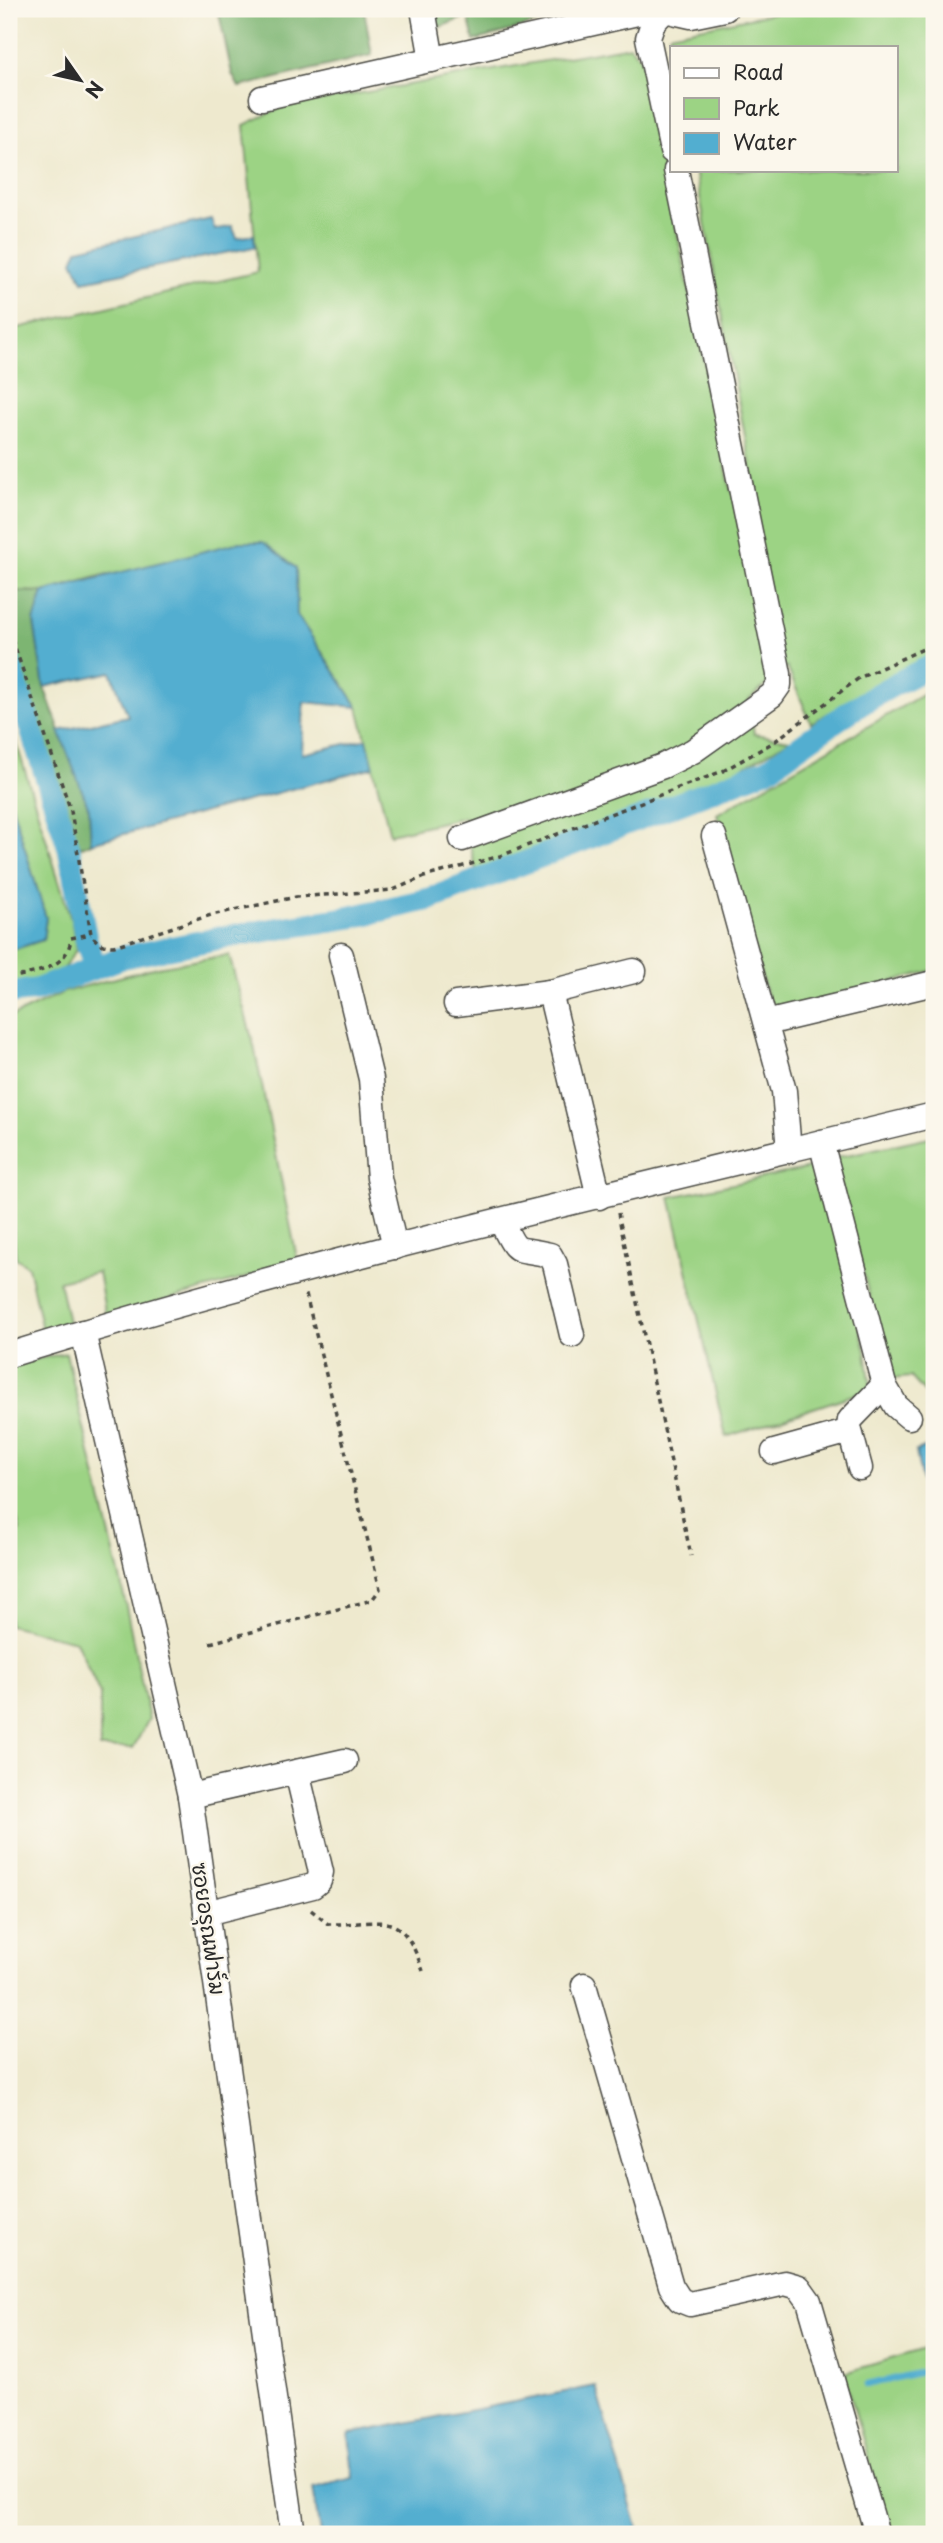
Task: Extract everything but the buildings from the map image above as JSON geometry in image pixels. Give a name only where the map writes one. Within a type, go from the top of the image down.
[{"type":"street","points":[[423,9],[432,60]]},
{"type":"street","points":[[660,9],[649,38],[670,141]]},
{"type":"street","points":[[262,98],[660,9],[691,16],[725,9]]},
{"type":"street","points":[[462,839],[663,766],[693,751],[772,695],[779,685],[779,674],[676,172]]},
{"type":"street","points":[[714,836],[784,1091],[789,1151]]},
{"type":"street","points":[[341,955],[371,1079],[379,1178],[394,1247]]},
{"type":"street","points":[[456,1003],[550,992],[634,971]]},
{"type":"street","points":[[766,1023],[934,983]]},
{"type":"street","points":[[550,992],[606,1195]]},
{"type":"street","points":[[9,1355],[83,1332],[394,1247],[934,1115]]},
{"type":"street","points":[[821,1142],[884,1385],[896,1406],[909,1417]]},
{"type":"street","points":[[501,1221],[514,1247],[521,1251],[550,1255],[555,1265],[572,1335]]},
{"type":"street","name":"ซอยอรุณฟาร์ม","points":[[83,1332],[190,1796],[293,2534]]},
{"type":"street","points":[[860,1468],[850,1431],[850,1420],[884,1385]]},
{"type":"street","points":[[774,1452],[850,1431]]},
{"type":"street","points":[[190,1796],[345,1761]]},
{"type":"street","points":[[206,1913],[303,1889],[319,1881],[321,1872],[297,1772]]},
{"type":"street","points":[[584,1985],[671,2286],[680,2300],[690,2304],[785,2283],[799,2287],[809,2301],[877,2534]]},
{"type":"path","points":[[9,630],[71,811],[91,934],[97,943],[114,946],[211,915],[296,897],[393,890],[424,877],[500,856],[723,771],[774,742],[859,678],[934,644]]},
{"type":"path","points":[[934,679],[928,681],[934,704]]},
{"type":"path","points":[[9,978],[47,970],[61,960],[71,946],[71,937],[91,934]]},
{"type":"path","points":[[606,1195],[691,1556]]},
{"type":"path","points":[[210,1643],[372,1600],[380,1589],[301,1272]]},
{"type":"path","points":[[303,1889],[309,1907],[317,1917],[328,1924],[377,1922],[393,1925],[403,1931],[413,1943],[423,1971]]},
{"type":"green space","points":[[218,9],[364,9],[372,55],[239,87],[232,74]]},
{"type":"green space","points":[[434,9],[585,9],[474,41],[468,16],[438,28]]},
{"type":"green space","points":[[794,9],[934,9],[934,655],[811,723],[787,667],[749,700],[754,734],[790,740],[726,777],[476,871],[464,817],[390,834],[358,707],[297,615],[296,568],[107,574],[43,592],[9,591],[9,330],[258,272],[244,125],[282,107],[630,46],[641,59],[731,491],[755,489],[695,172],[898,172],[898,46],[672,46],[669,34]]},
{"type":"green space","points":[[9,591],[43,592],[34,622],[44,687],[89,809],[91,843],[82,847],[69,836],[35,731],[9,620]]},
{"type":"green space","points":[[934,688],[934,970],[772,1015],[717,814]]},
{"type":"green space","points":[[9,719],[72,923],[76,950],[63,969],[36,982],[9,986],[9,951],[43,940],[46,918],[9,796]]},
{"type":"green space","points":[[229,955],[254,1046],[298,1263],[106,1317],[98,1272],[59,1281],[68,1322],[42,1330],[28,1266],[16,1258],[9,1201],[9,1018],[64,992],[157,967]]},
{"type":"green space","points":[[934,1136],[934,1403],[911,1377],[891,1379],[833,1158]]},
{"type":"green space","points":[[819,1166],[866,1351],[871,1389],[726,1437],[670,1197]]},
{"type":"green space","points":[[66,1353],[121,1582],[149,1719],[133,1748],[100,1748],[100,1694],[76,1641],[9,1625],[9,1540],[20,1530],[9,1492],[9,1369],[18,1363]]},
{"type":"green space","points":[[934,2346],[934,2534],[890,2534],[844,2373]]},
{"type":"water","points":[[211,219],[215,230],[232,226],[237,238],[254,235],[255,247],[83,281],[73,261],[78,249]]},
{"type":"water","points":[[240,542],[263,542],[296,568],[297,615],[358,707],[304,702],[302,754],[367,739],[374,767],[91,843],[89,809],[59,731],[128,716],[111,672],[44,687],[34,622],[43,592]]},
{"type":"water","points":[[9,796],[46,918],[43,940],[9,951]]},
{"type":"water","points":[[934,1445],[934,1547],[916,1451]]},
{"type":"water","points":[[596,2386],[639,2534],[320,2534],[313,2488],[353,2478],[349,2434]]},
{"type":"waterway","points":[[9,661],[69,848],[86,939],[95,968]]},
{"type":"waterway","points":[[9,993],[36,990],[124,957],[225,937],[352,917],[430,899],[768,769],[869,699],[934,665]]},
{"type":"waterway","points":[[867,2385],[934,2369]]}]
